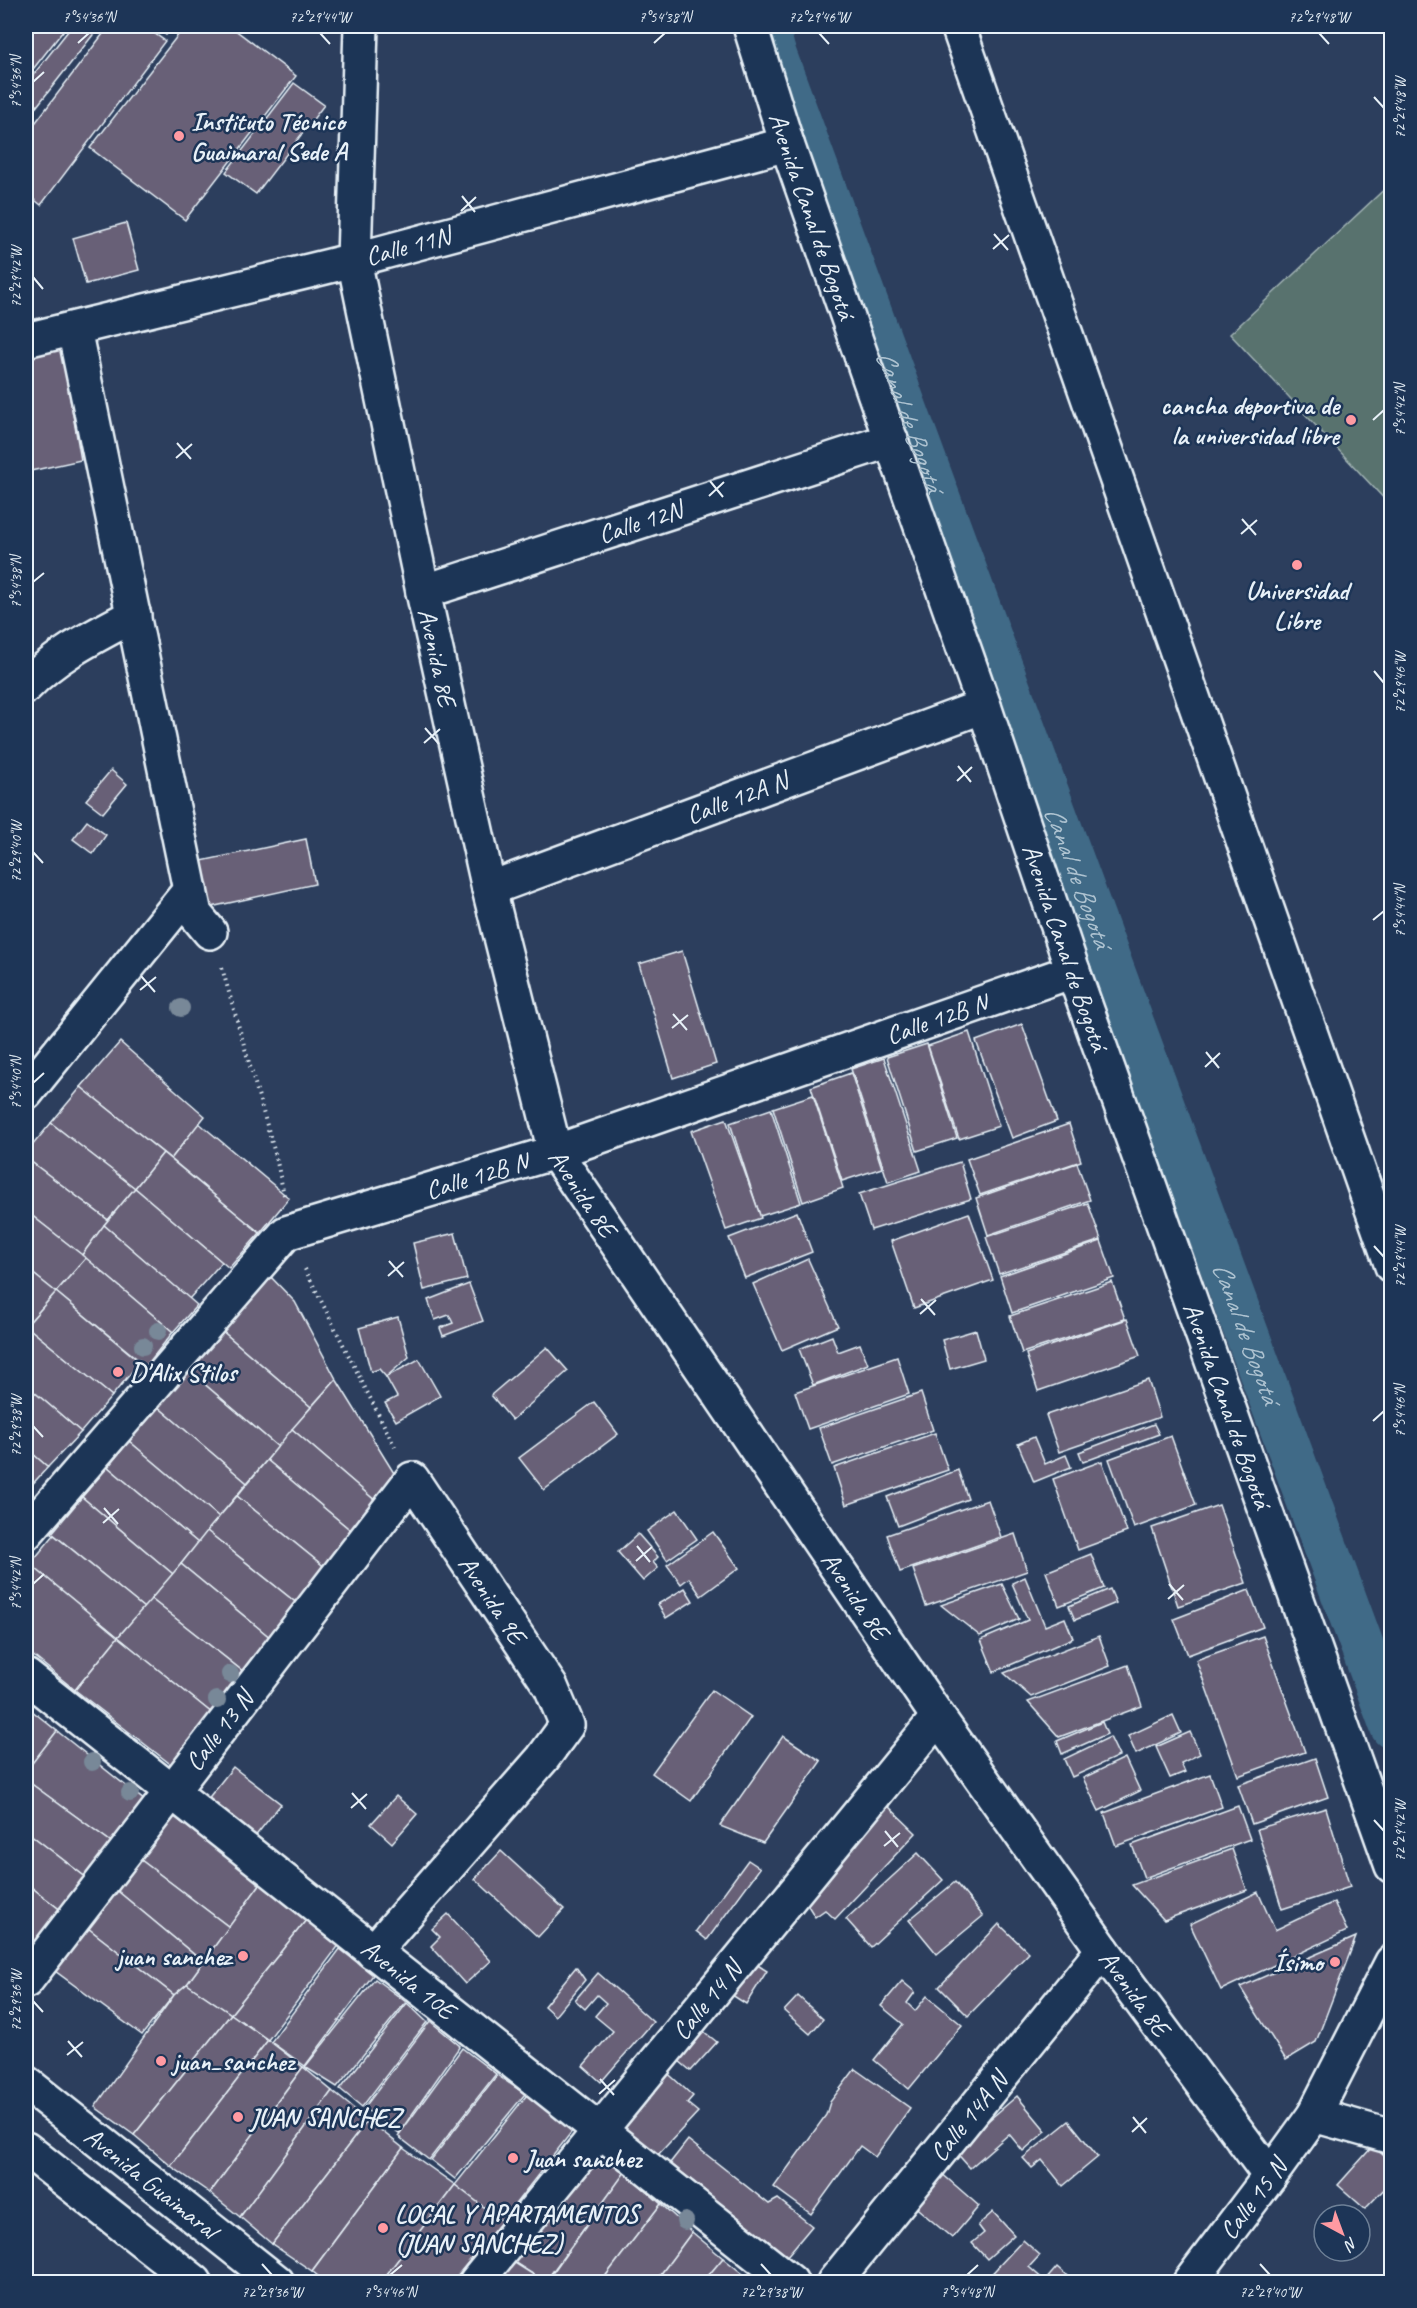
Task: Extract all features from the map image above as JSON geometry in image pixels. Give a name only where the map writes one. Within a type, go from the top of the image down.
[{"type":"street","name":"Avenida 8E","points":[[361,26],[354,260],[423,592],[489,889],[555,1152],[938,1717],[1103,1950],[1270,2176]]},
{"type":"street","name":"Avenida Canal de Bogotá","points":[[750,26],[788,144],[984,706],[1073,971],[1392,1866]]},
{"type":"street","points":[[958,26],[1392,1266]]},
{"type":"street","name":"Calle 11N","points":[[26,340],[354,260],[788,144]]},
{"type":"street","points":[[74,329],[195,914],[210,932]]},
{"type":"street","name":"Calle 12N","points":[[423,592],[891,440]]},
{"type":"street","points":[[26,686],[39,672],[69,650],[134,615]]},
{"type":"street","name":"Calle 12A N","points":[[489,889],[984,706]]},
{"type":"street","points":[[26,1093],[190,891]]},
{"type":"street","name":"Calle 12B N","points":[[286,1233],[555,1152],[1073,971]]},
{"type":"street","points":[[26,1533],[286,1233]]},
{"type":"street","name":"Avenida 9E","points":[[373,1952],[543,1758],[567,1725],[551,1687],[412,1479]]},
{"type":"street","name":"Calle 13 N","points":[[26,1981],[412,1479]]},
{"type":"street","name":"Avenida 10E","points":[[26,1676],[791,2283]]},
{"type":"street","name":"Calle 14 N","points":[[476,2283],[938,1717]]},
{"type":"street","name":"Calle 14A N","points":[[834,2283],[1103,1950]]},
{"type":"street","name":"Calle 15 N","points":[[1190,2283],[1314,2115],[1392,1962]]},
{"type":"street","name":"Avenida Guaimaral","points":[[26,2083],[277,2283]]},
{"type":"street","points":[[1314,2115],[1392,2137]]},
{"type":"street","name":"Avenida Guaimaral","points":[[26,2149],[195,2283]]},
{"type":"path","points":[[210,932],[234,1004],[276,1157],[290,1217],[286,1233],[412,1479]]},
{"type":"green space","name":"cancha deportiva de la universidad libre","points":[[1391,183],[1391,506],[1230,334]]},
{"type":"building","points":[[26,26],[67,26],[26,78]]},
{"type":"building","points":[[72,26],[100,26],[26,120],[26,84]]},
{"type":"building","points":[[109,26],[144,26],[165,41],[41,205],[26,193],[26,135]]},
{"type":"building","points":[[154,26],[173,26],[166,35]]},
{"type":"building","points":[[185,26],[230,26],[296,76],[185,220],[90,148]]},
{"type":"building","points":[[294,83],[324,105],[256,194],[226,172]]},
{"type":"building","points":[[126,223],[139,270],[86,284],[73,238]]},
{"type":"building","points":[[61,347],[81,460],[26,472],[26,355]]},
{"type":"building","points":[[111,770],[127,784],[103,813],[86,800]]},
{"type":"building","points":[[87,821],[106,835],[93,854],[73,839]]},
{"type":"building","points":[[306,839],[315,884],[197,910],[187,864]]},
{"type":"building","points":[[682,951],[716,1064],[673,1078],[639,964]]},
{"type":"building","points":[[1022,1024],[1057,1121],[1012,1138],[976,1041]]},
{"type":"building","points":[[969,1032],[999,1126],[959,1139],[928,1046]]},
{"type":"building","points":[[120,1042],[205,1116],[171,1159],[81,1087]]},
{"type":"building","points":[[927,1044],[957,1138],[917,1151],[887,1057]]},
{"type":"building","points":[[884,1058],[921,1171],[888,1182],[851,1069]]},
{"type":"building","points":[[851,1073],[882,1168],[842,1181],[811,1087]]},
{"type":"building","points":[[81,1087],[163,1153],[135,1188],[51,1123]]},
{"type":"building","points":[[813,1095],[843,1188],[803,1202],[773,1108]]},
{"type":"building","points":[[771,1109],[801,1203],[760,1216],[730,1123]]},
{"type":"building","points":[[726,1119],[761,1218],[726,1230],[691,1131]]},
{"type":"building","points":[[51,1123],[135,1188],[108,1220],[26,1158],[26,1153]]},
{"type":"building","points":[[199,1123],[289,1198],[260,1233],[171,1159]]},
{"type":"building","points":[[1069,1124],[1081,1161],[980,1195],[967,1159]]},
{"type":"building","points":[[163,1153],[260,1233],[229,1268],[135,1188]]},
{"type":"building","points":[[26,1158],[108,1220],[82,1255],[26,1211]]},
{"type":"building","points":[[960,1162],[971,1199],[871,1230],[859,1194]]},
{"type":"building","points":[[1077,1163],[1090,1200],[988,1235],[976,1198]]},
{"type":"building","points":[[135,1188],[222,1262],[189,1299],[104,1225]]},
{"type":"building","points":[[1088,1203],[1101,1240],[999,1274],[986,1237]]},
{"type":"building","points":[[26,1211],[86,1258],[56,1292],[26,1268]]},
{"type":"building","points":[[797,1212],[812,1252],[745,1278],[729,1238]]},
{"type":"building","points":[[969,1213],[993,1280],[914,1308],[891,1241]]},
{"type":"building","points":[[104,1225],[197,1305],[173,1332],[82,1255]]},
{"type":"building","points":[[455,1233],[467,1279],[424,1290],[413,1243]]},
{"type":"building","points":[[1101,1241],[1114,1278],[1012,1313],[1000,1276]]},
{"type":"building","points":[[86,1258],[173,1332],[146,1366],[56,1292]]},
{"type":"building","points":[[808,1259],[838,1326],[782,1350],[753,1284]]},
{"type":"building","points":[[26,1268],[56,1292],[26,1326]]},
{"type":"building","points":[[268,1274],[295,1302],[336,1379],[311,1407],[221,1330]]},
{"type":"building","points":[[1112,1282],[1125,1319],[1022,1353],[1010,1316]]},
{"type":"building","points":[[469,1284],[483,1321],[443,1336],[440,1328],[453,1323],[449,1315],[435,1320],[428,1300]]},
{"type":"building","points":[[56,1292],[140,1362],[112,1396],[26,1326]]},
{"type":"building","points":[[398,1317],[409,1357],[386,1377],[379,1369],[371,1372],[359,1328]]},
{"type":"building","points":[[1127,1319],[1140,1356],[1038,1391],[1026,1354]]},
{"type":"building","points":[[26,1326],[112,1396],[81,1432],[26,1385]]},
{"type":"building","points":[[221,1330],[311,1407],[278,1447],[188,1370]]},
{"type":"building","points":[[976,1330],[984,1359],[950,1369],[942,1340]]},
{"type":"building","points":[[832,1336],[838,1352],[860,1344],[868,1364],[813,1385],[799,1349]]},
{"type":"building","points":[[547,1347],[568,1371],[512,1420],[491,1395]]},
{"type":"building","points":[[897,1357],[909,1394],[808,1429],[795,1392]]},
{"type":"building","points":[[419,1359],[440,1396],[396,1421],[385,1403],[397,1397],[386,1377]]},
{"type":"building","points":[[188,1370],[278,1447],[247,1483],[157,1406]]},
{"type":"building","points":[[336,1379],[397,1478],[378,1503],[292,1429]]},
{"type":"building","points":[[1148,1380],[1160,1417],[1059,1452],[1046,1415]]},
{"type":"building","points":[[26,1385],[81,1432],[48,1467],[26,1448]]},
{"type":"building","points":[[921,1393],[933,1430],[832,1465],[819,1428]]},
{"type":"building","points":[[594,1402],[618,1434],[544,1490],[519,1458]]},
{"type":"building","points":[[157,1406],[247,1483],[219,1517],[129,1441]]},
{"type":"building","points":[[1154,1424],[1159,1434],[1083,1462],[1079,1452]]},
{"type":"building","points":[[292,1429],[378,1503],[354,1533],[267,1460]]},
{"type":"building","points":[[935,1433],[948,1470],[846,1505],[834,1468]]},
{"type":"building","points":[[1171,1436],[1196,1505],[1134,1528],[1109,1459]]},
{"type":"building","points":[[1034,1437],[1045,1464],[1066,1455],[1071,1467],[1034,1482],[1018,1444]]},
{"type":"building","points":[[129,1441],[219,1517],[198,1543],[108,1467]]},
{"type":"building","points":[[26,1448],[48,1467],[26,1491]]},
{"type":"building","points":[[267,1460],[354,1533],[327,1569],[237,1496]]},
{"type":"building","points":[[1102,1461],[1127,1532],[1078,1550],[1053,1479]]},
{"type":"building","points":[[108,1467],[198,1543],[173,1574],[82,1497]]},
{"type":"building","points":[[958,1470],[968,1499],[898,1526],[887,1497]]},
{"type":"building","points":[[237,1496],[327,1569],[299,1605],[207,1531]]},
{"type":"building","points":[[82,1497],[173,1574],[144,1608],[52,1533]]},
{"type":"building","points":[[988,1500],[1001,1537],[900,1572],[887,1535]]},
{"type":"building","points":[[1219,1505],[1246,1583],[1178,1606],[1152,1528]]},
{"type":"building","points":[[677,1510],[697,1539],[667,1560],[647,1531]]},
{"type":"building","points":[[207,1531],[299,1605],[272,1639],[181,1564]]},
{"type":"building","points":[[713,1532],[739,1568],[701,1596],[689,1578],[681,1584],[667,1565]]},
{"type":"building","points":[[638,1534],[658,1557],[653,1562],[658,1568],[643,1581],[618,1552]]},
{"type":"building","points":[[1015,1534],[1027,1571],[926,1606],[913,1569]]},
{"type":"building","points":[[54,1535],[144,1608],[118,1637],[30,1564]]},
{"type":"building","points":[[1091,1554],[1104,1588],[1059,1606],[1046,1572]]},
{"type":"building","points":[[30,1564],[118,1637],[75,1690],[26,1650],[26,1570]]},
{"type":"building","points":[[181,1564],[272,1639],[245,1673],[151,1599]]},
{"type":"building","points":[[1025,1577],[1045,1626],[1065,1618],[1073,1638],[994,1672],[981,1640],[1028,1620],[1012,1583]]},
{"type":"building","points":[[1002,1584],[1019,1619],[980,1636],[941,1605]]},
{"type":"building","points":[[685,1588],[693,1601],[666,1618],[658,1604]]},
{"type":"building","points":[[1110,1589],[1116,1603],[1075,1620],[1069,1606]]},
{"type":"building","points":[[1249,1590],[1263,1627],[1188,1655],[1174,1619]]},
{"type":"building","points":[[151,1599],[245,1673],[213,1714],[118,1637]]},
{"type":"building","points":[[1099,1636],[1110,1666],[1031,1697],[1004,1673]]},
{"type":"building","points":[[1263,1636],[1305,1752],[1238,1776],[1196,1660]]},
{"type":"building","points":[[118,1637],[213,1714],[173,1766],[75,1690]]},
{"type":"building","points":[[1128,1665],[1142,1706],[1059,1737],[1028,1702]]},
{"type":"building","points":[[712,1690],[751,1717],[691,1801],[652,1773]]},
{"type":"building","points":[[26,1706],[57,1731],[26,1772]]},
{"type":"building","points":[[1173,1715],[1181,1733],[1136,1754],[1128,1736]]},
{"type":"building","points":[[1102,1722],[1107,1734],[1062,1754],[1057,1741]]},
{"type":"building","points":[[57,1731],[145,1801],[114,1844],[26,1780],[26,1771]]},
{"type":"building","points":[[1190,1732],[1200,1754],[1181,1763],[1185,1772],[1170,1778],[1156,1747]]},
{"type":"building","points":[[783,1736],[821,1761],[763,1843],[720,1826]]},
{"type":"building","points":[[1110,1737],[1119,1756],[1072,1777],[1064,1759]]},
{"type":"building","points":[[1125,1758],[1140,1791],[1099,1811],[1083,1778]]},
{"type":"building","points":[[1315,1758],[1328,1797],[1252,1824],[1238,1785]]},
{"type":"building","points":[[233,1767],[281,1804],[250,1843],[203,1805]]},
{"type":"building","points":[[1210,1774],[1222,1807],[1116,1846],[1104,1813]]},
{"type":"building","points":[[26,1780],[114,1844],[88,1879],[26,1831]]},
{"type":"building","points":[[396,1796],[417,1814],[392,1843],[371,1824]]},
{"type":"building","points":[[888,1806],[916,1833],[835,1919],[825,1910],[815,1917],[802,1896]]},
{"type":"building","points":[[1238,1806],[1250,1839],[1144,1878],[1132,1845]]},
{"type":"building","points":[[1326,1808],[1350,1887],[1282,1909],[1257,1829]]},
{"type":"building","name":"juan sanchez","points":[[168,1812],[261,1883],[229,1927],[137,1857]]},
{"type":"building","points":[[26,1831],[88,1879],[63,1912],[26,1883]]},
{"type":"building","points":[[1232,1849],[1247,1890],[1164,1920],[1132,1885]]},
{"type":"building","points":[[501,1851],[564,1909],[538,1937],[475,1879]]},
{"type":"building","points":[[918,1853],[943,1880],[871,1947],[846,1919]]},
{"type":"building","name":"juan sanchez","points":[[137,1857],[229,1927],[203,1962],[114,1888]]},
{"type":"building","points":[[748,1860],[760,1868],[707,1940],[696,1931]]},
{"type":"building","points":[[955,1882],[983,1916],[937,1954],[909,1920]]},
{"type":"building","points":[[26,1883],[63,1912],[31,1954],[26,1949]]},
{"type":"building","name":"juan sanchez","points":[[261,1883],[307,1919],[231,2014],[187,1984]]},
{"type":"building","name":"juan sanchez","points":[[114,1888],[203,1962],[187,1984],[174,1995],[84,1925]]},
{"type":"building","points":[[1258,1892],[1275,1930],[1334,1902],[1347,1931],[1221,1990],[1190,1924]]},
{"type":"building","points":[[448,1914],[491,1961],[465,1984],[431,1946],[440,1937],[432,1929]]},
{"type":"building","name":"juan sanchez","points":[[307,1919],[340,1944],[268,2040],[231,2014]]},
{"type":"building","points":[[999,1924],[1029,1953],[968,2016],[939,1987]]},
{"type":"building","name":"juan sanchez","points":[[84,1925],[174,1995],[142,2035],[51,1968]]},
{"type":"building","points":[[1356,1937],[1316,2042],[1286,2060],[1240,1987]]},
{"type":"building","name":"juan sanchez","points":[[340,1949],[373,1975],[305,2066],[271,2042]]},
{"type":"building","points":[[753,1962],[767,1971],[746,2004],[732,1995]]},
{"type":"building","points":[[576,1967],[585,1980],[555,2016],[544,2006]]},
{"type":"building","points":[[598,1973],[653,2022],[601,2082],[583,2066],[613,2031],[595,2016],[606,2003],[597,1995],[585,2009],[575,2000]]},
{"type":"building","name":"juan sanchez","points":[[375,1979],[406,2002],[337,2087],[305,2067]]},
{"type":"building","points":[[902,1981],[915,1992],[907,2003],[915,2011],[927,1996],[962,2025],[909,2089],[874,2060],[903,2024],[881,2006]]},
{"type":"building","name":"juan_sanchez","points":[[187,1984],[231,2014],[134,2135],[95,2107],[174,1995]]},
{"type":"building","points":[[798,1996],[823,2019],[810,2034],[784,2011]]},
{"type":"building","name":"juan sanchez","points":[[407,2003],[427,2022],[362,2107],[340,2089]]},
{"type":"building","points":[[231,2014],[268,2040],[171,2166],[134,2135]]},
{"type":"building","name":"juan sanchez","points":[[430,2021],[460,2046],[399,2133],[364,2108]]},
{"type":"building","points":[[698,2027],[717,2042],[691,2071],[673,2056]]},
{"type":"building","name":"JUAN SANCHEZ","points":[[268,2040],[303,2067],[210,2193],[171,2166]]},
{"type":"building","name":"juan sanchez","points":[[462,2048],[496,2074],[429,2160],[398,2136]]},
{"type":"building","name":"JUAN SANCHEZ","points":[[303,2067],[332,2091],[240,2217],[210,2193]]},
{"type":"building","points":[[662,2068],[693,2096],[687,2103],[698,2112],[655,2158],[619,2125]]},
{"type":"building","points":[[855,2069],[910,2108],[875,2157],[860,2146],[811,2214],[774,2187],[826,2115],[830,2102]]},
{"type":"building","name":"juan sanchez","points":[[497,2075],[525,2094],[455,2179],[431,2160]]},
{"type":"building","points":[[332,2091],[368,2120],[272,2244],[240,2217]]},
{"type":"building","name":"Juan sanchez","points":[[530,2091],[577,2125],[502,2221],[455,2185]]},
{"type":"building","points":[[1017,2096],[1046,2131],[1023,2151],[1009,2134],[970,2168],[954,2150]]},
{"type":"building","name":"JUAN SANCHEZ","points":[[368,2120],[403,2148],[312,2271],[272,2244]]},
{"type":"building","points":[[1069,2121],[1098,2157],[1063,2186],[1042,2160],[1032,2168],[1023,2158]]},
{"type":"building","points":[[688,2140],[769,2204],[778,2199],[812,2226],[787,2256],[670,2163]]},
{"type":"building","points":[[1373,2146],[1392,2163],[1392,2181],[1371,2203],[1358,2203],[1338,2185]]},
{"type":"building","points":[[598,2147],[629,2167],[545,2282],[507,2258]]},
{"type":"building","name":"LOCAL Y APARTAMENTOS (JUAN SANCHEZ)","points":[[403,2148],[455,2185],[381,2282],[325,2282],[312,2271]]},
{"type":"building","points":[[625,2172],[661,2204],[601,2282],[546,2282]]},
{"type":"building","points":[[940,2172],[979,2206],[952,2238],[912,2204]]},
{"type":"building","name":"juan sanchez","points":[[455,2185],[502,2221],[452,2282],[381,2282]]},
{"type":"building","points":[[661,2204],[692,2232],[655,2282],[601,2282]]},
{"type":"building","points":[[993,2212],[1014,2235],[987,2259],[972,2243],[984,2233],[978,2225]]},
{"type":"building","points":[[692,2232],[723,2258],[703,2282],[655,2282]]},
{"type":"building","points":[[1023,2240],[1040,2255],[1029,2267],[1045,2281],[1057,2267],[1074,2282],[984,2282]]},
{"type":"building","points":[[507,2258],[545,2282],[487,2282]]},
{"type":"building","points":[[723,2258],[753,2282],[703,2282]]},
{"type":"waterway","name":"Canal de Bogotá","points":[[767,26],[773,50],[1392,1727]]},
{"type":"place","name":"Instituto Técnico Guaimaral Sede A","points":[[179,136]]},
{"type":"place","name":"cancha deportiva de la universidad libre","points":[[1351,420]]},
{"type":"place","name":"Universidad Libre","points":[[1297,565]]},
{"type":"place","name":"D'Alix Stilos","points":[[118,1372]]},
{"type":"place","name":"juan sanchez","points":[[243,1956]]},
{"type":"place","name":"Ísimo","points":[[1335,1962]]},
{"type":"place","name":"juan_sanchez","points":[[161,2061]]},
{"type":"place","name":"JUAN SANCHEZ","points":[[238,2117]]},
{"type":"place","name":"Juan sanchez","points":[[513,2158]]},
{"type":"place","name":"LOCAL Y APARTAMENTOS (JUAN SANCHEZ)","points":[[383,2228]]}]
